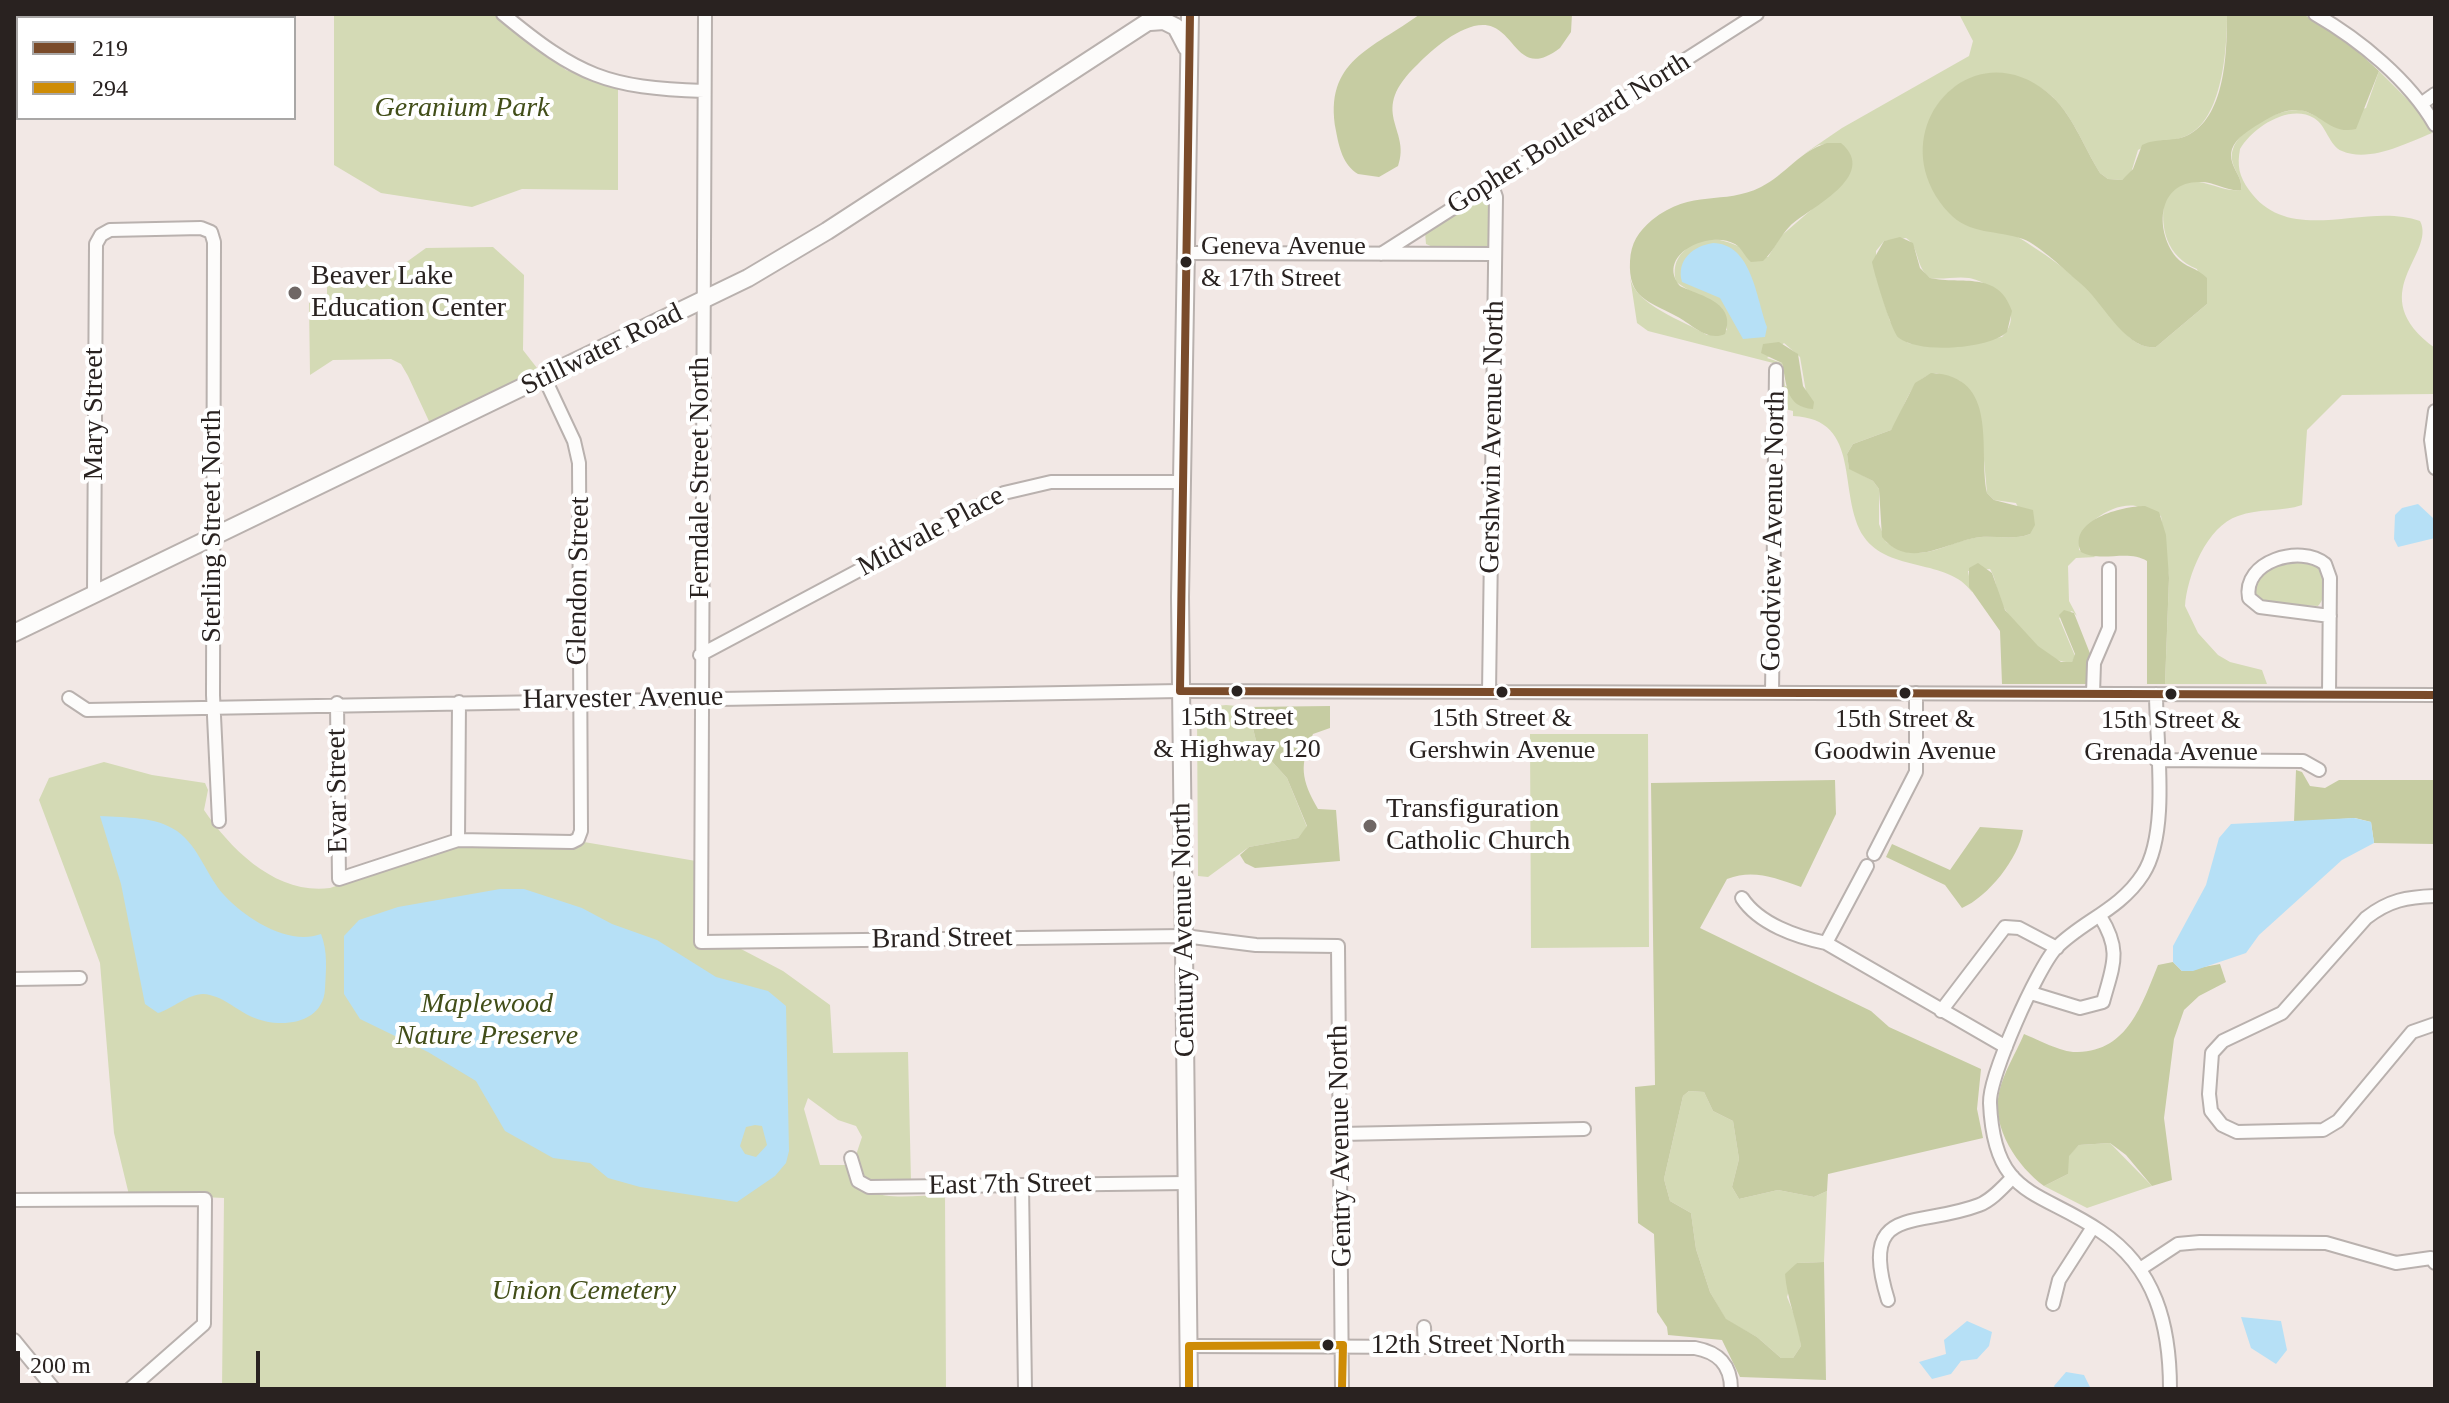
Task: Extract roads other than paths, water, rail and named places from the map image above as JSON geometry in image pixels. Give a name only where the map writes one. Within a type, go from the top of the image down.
[{"type":"main road","name":"Century Avenue North","points":[[1189,1389],[1180,691],[1190,14]]},
{"type":"main road","points":[[1154,18],[1176,27],[1190,58]]},
{"type":"main road","name":"Stillwater Road","points":[[14,633],[702,301],[827,231],[1154,18]]},
{"type":"street","name":"Ferndale Street North","points":[[701,942],[705,14]]},
{"type":"street","name":"Gopher Boulevard North","points":[[1381,254],[1757,14]]},
{"type":"street","points":[[507,15],[552,54],[598,78],[642,89],[704,91]]},
{"type":"street","points":[[2324,16],[2362,46],[2421,104],[2435,125]]},
{"type":"street","points":[[2421,104],[2435,94]]},
{"type":"street","name":"Gershwin Avenue North","points":[[1489,692],[1496,195],[1491,183]]},
{"type":"street","name":"Mary Street","points":[[94,594],[96,244],[101,235],[110,230],[186,228],[211,232]]},
{"type":"street","name":"Sterling Street North","points":[[211,232],[214,242],[212,538],[219,821]]},
{"type":"street","points":[[1187,253],[1495,254]]},
{"type":"street","name":"Goodview Avenue North","points":[[1772,693],[1776,370]]},
{"type":"street","name":"Glendon Street","points":[[458,840],[572,842],[578,839],[579,463],[574,441],[544,377]]},
{"type":"street","points":[[2435,411],[2431,437],[2435,468]]},
{"type":"street","name":"Midvale Place","points":[[700,655],[1004,493],[1051,482],[1182,482]]},
{"type":"street","points":[[2329,694],[2330,616],[2329,572],[2314,557],[2266,562],[2249,587],[2249,598],[2258,607],[2330,616]]},
{"type":"street","points":[[2093,694],[2095,660],[2109,627],[2109,569]]},
{"type":"street","name":"Harvester Avenue","points":[[69,698],[87,710],[337,703],[1180,691],[2435,695]]},
{"type":"street","points":[[1874,854],[1916,772],[1916,693]]},
{"type":"street","points":[[2156,694],[2158,828],[2150,860],[2144,873],[2124,897],[2057,948],[2031,993],[2006,1047],[1989,1100],[2002,1163],[2013,1177],[2029,1194],[2093,1227],[2129,1255],[2140,1269],[2164,1316],[2170,1347],[2170,1389]]},
{"type":"street","points":[[458,840],[459,702]]},
{"type":"street","name":"Evar Street","points":[[337,703],[339,879],[458,840]]},
{"type":"street","points":[[2156,760],[2303,761],[2319,770]]},
{"type":"street","points":[[1826,943],[1867,866]]},
{"type":"street","points":[[2435,896],[2405,897],[2379,908],[2282,1013],[2223,1041],[2212,1053],[2211,1111],[2222,1125],[2237,1132],[2323,1130],[2338,1121],[2412,1032],[2435,1024]]},
{"type":"street","points":[[1742,898],[1749,908],[1773,923],[1806,939],[1826,943],[2006,1047]]},
{"type":"street","points":[[2031,993],[2080,1008],[2103,1002],[2115,955],[2114,938],[2100,916]]},
{"type":"street","points":[[1941,1011],[2005,927],[2019,928],[2057,948]]},
{"type":"street","name":"Brand Street","points":[[701,942],[1184,936],[1256,945],[1338,946]]},
{"type":"street","name":"Gentry Avenue North","points":[[1338,946],[1343,1345]]},
{"type":"street","points":[[14,979],[80,978]]},
{"type":"street","points":[[1341,1134],[1584,1129]]},
{"type":"street","name":"East 7th Street","points":[[851,1158],[858,1181],[869,1187],[1187,1183]]},
{"type":"street","points":[[1888,1300],[1878,1266],[1878,1249],[1885,1235],[1897,1225],[1982,1205],[2013,1177]]},
{"type":"street","points":[[1022,1185],[1025,1389]]},
{"type":"street","points":[[14,1200],[205,1199],[204,1324],[130,1389]]},
{"type":"street","points":[[2053,1304],[2059,1280],[2093,1227]]},
{"type":"street","points":[[2140,1269],[2178,1244],[2200,1242],[2326,1243],[2396,1263],[2434,1256]]},
{"type":"street","points":[[1424,1327],[1425,1346]]},
{"type":"street","points":[[14,1340],[54,1389]]},
{"type":"street","points":[[1342,1389],[1343,1345]]},
{"type":"street","name":"12th Street North","points":[[1189,1346],[1699,1349],[1711,1351],[1725,1364],[1731,1389]]},
{"type":"water","points":[[1713,243],[1736,252],[1744,262],[1767,327],[1765,337],[1743,339],[1720,298],[1682,282],[1682,267],[1688,255],[1699,247]]},
{"type":"water","points":[[2418,504],[2433,518],[2435,538],[2398,547],[2394,539],[2395,515],[2402,508]]},
{"type":"water","points":[[100,816],[140,819],[168,826],[192,845],[224,895],[244,913],[282,933],[309,937],[321,934],[326,954],[325,989],[317,1010],[298,1021],[275,1023],[252,1017],[210,995],[192,996],[158,1013],[145,1004],[121,884]]},
{"type":"water","points":[[2354,818],[2371,822],[2374,843],[2342,860],[2259,935],[2246,953],[2193,971],[2182,971],[2173,962],[2173,946],[2206,885],[2219,838],[2231,824]]},
{"type":"water","points":[[500,889],[524,889],[582,908],[612,924],[657,940],[716,977],[768,991],[786,1006],[789,1151],[786,1163],[775,1176],[737,1202],[640,1187],[608,1178],[590,1163],[553,1158],[505,1131],[476,1081],[428,1052],[360,1019],[344,994],[344,936],[359,920],[398,907]],"holes":[[[762,1126],[767,1145],[756,1157],[745,1154],[740,1146],[746,1127]]]},
{"type":"water","points":[[2241,1317],[2281,1321],[2287,1350],[2276,1364],[2251,1348]]},
{"type":"water","points":[[1967,1321],[1992,1332],[1989,1346],[1977,1359],[1961,1361],[1951,1374],[1932,1379],[1919,1362],[1946,1354],[1944,1340]]},
{"type":"water","points":[[2066,1372],[2084,1375],[2091,1389],[2056,1389],[2054,1386]]},
{"type":"place","name":"Geneva Avenue & 17th Street","points":[[1186,262]]},
{"type":"place","name":"Beaver Lake Education Center","points":[[295,293]]},
{"type":"place","name":"15th Street & Highway 120","points":[[1237,691]]},
{"type":"place","name":"15th Street & Gershwin Avenue","points":[[1502,692]]},
{"type":"place","name":"15th Street & Goodwin Avenue","points":[[1905,693]]},
{"type":"place","name":"15th Street & Grenada Avenue","points":[[2171,694]]},
{"type":"place","name":"Transfiguration Catholic Church","points":[[1370,826]]},
{"type":"park label","name":"Geranium Park","points":[[462,109]]},
{"type":"park label","name":"Maplewood Nature Preserve","points":[[487,1021]]},
{"type":"park label","name":"Union Cemetery","points":[[584,1292]]}]
